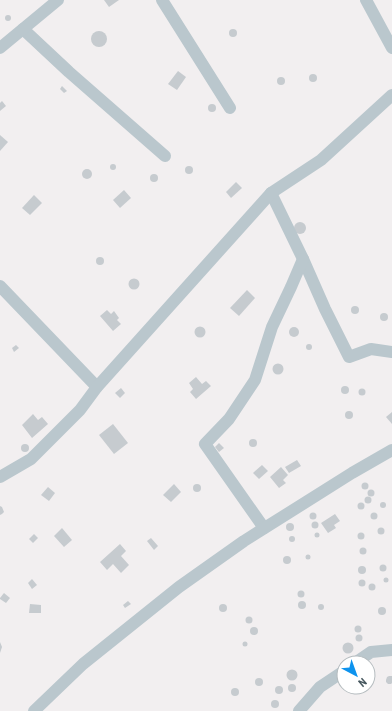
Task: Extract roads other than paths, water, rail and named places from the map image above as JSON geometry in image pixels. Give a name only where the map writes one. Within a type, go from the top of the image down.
[{"type":"street","points":[[0,48],[58,0]]},
{"type":"street","points":[[162,0],[230,108]]},
{"type":"street","points":[[366,0],[392,48]]},
{"type":"street","points":[[23,29],[69,72],[165,156]]},
{"type":"street","points":[[0,477],[31,459],[80,410],[96,387],[271,193],[321,160],[392,95]]},
{"type":"street","points":[[271,193],[349,357],[371,350],[392,352]]},
{"type":"street","points":[[264,528],[205,444],[229,419],[255,380],[272,327],[303,258]]},
{"type":"street","points":[[0,286],[96,387]]},
{"type":"street","points":[[34,711],[83,664],[179,587],[264,528],[392,450]]},
{"type":"street","points":[[366,655],[370,652],[392,650]]},
{"type":"street","points":[[299,711],[320,688],[336,677]]}]
